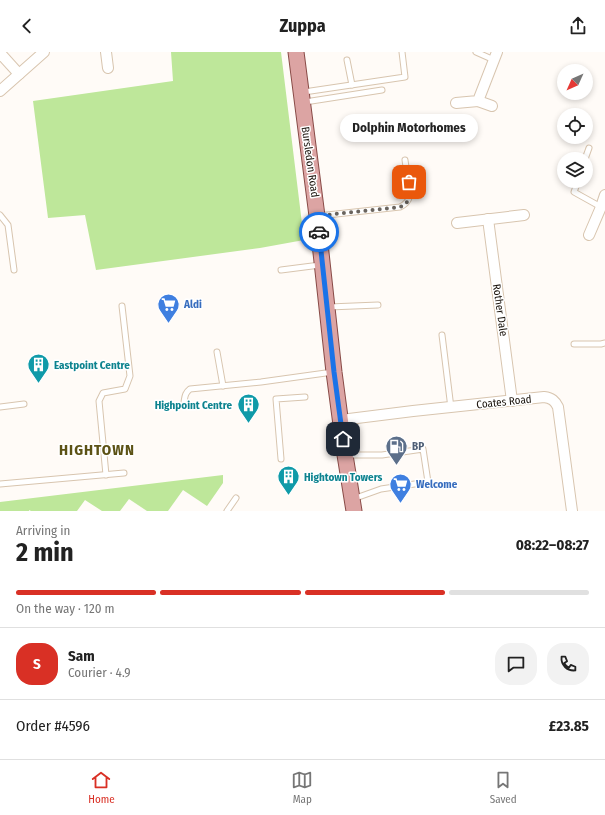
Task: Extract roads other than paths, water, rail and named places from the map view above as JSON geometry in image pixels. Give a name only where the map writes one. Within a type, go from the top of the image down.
[{"type":"main road","name":"Bursledon Road","points":[[296,52],[317,216],[334,372],[353,505]]},
{"type":"street","points":[[0,91],[44,52]]},
{"type":"street","points":[[106,52],[108,68]]},
{"type":"street","points":[[0,53],[19,74]]},
{"type":"street","points":[[478,101],[496,56]]},
{"type":"street","points":[[456,103],[478,101],[492,106]]},
{"type":"street","points":[[589,235],[603,207],[605,195]]},
{"type":"street","points":[[457,223],[524,215]]},
{"type":"street","name":"Rother Dale","points":[[488,219],[512,401]]},
{"type":"street","name":"Coates Road","points":[[341,420],[544,397],[550,398],[558,407],[572,511]]},
{"type":"lane","points":[[301,97],[352,85],[405,77],[402,52]]},
{"type":"lane","points":[[476,52],[496,56]]},
{"type":"lane","points":[[347,60],[352,85]]},
{"type":"lane","points":[[301,97],[382,90]]},
{"type":"lane","points":[[588,152],[589,148]]},
{"type":"lane","points":[[317,216],[400,207],[405,205],[410,193],[405,160]]},
{"type":"lane","points":[[575,188],[574,192],[603,207]]},
{"type":"lane","points":[[0,215],[8,225],[14,270]]},
{"type":"lane","points":[[281,270],[322,265]]},
{"type":"lane","points":[[106,475],[99,401],[103,393],[124,389],[130,376],[122,306]]},
{"type":"lane","points":[[327,307],[378,306]]},
{"type":"lane","points":[[442,335],[452,408]]},
{"type":"lane","points":[[574,344],[605,343]]},
{"type":"lane","points":[[217,352],[223,386]]},
{"type":"lane","points":[[184,402],[185,396],[190,389],[261,382],[334,372]]},
{"type":"lane","points":[[282,459],[276,399],[305,397]]},
{"type":"lane","points":[[0,407],[24,404]]},
{"type":"lane","points":[[345,455],[382,455],[423,449],[428,482],[381,490],[353,505]]},
{"type":"lane","points":[[0,484],[124,473]]},
{"type":"lane","points":[[227,511],[236,498]]},
{"type":"place","name":"Dolphin Motorhomes","points":[[409,182]]},
{"type":"place","name":"Aldi","points":[[168,324]]},
{"type":"place","name":"Eastpoint Centre","points":[[39,384]]},
{"type":"place","name":"Highpoint Centre","points":[[248,424]]},
{"type":"place","name":"BP","points":[[397,466]]},
{"type":"place","name":"Hightown Towers","points":[[289,496]]},
{"type":"place","name":"Welcome","points":[[400,504]]},
{"type":"district","name":"HIGHTOWN","points":[[97,450]]}]
